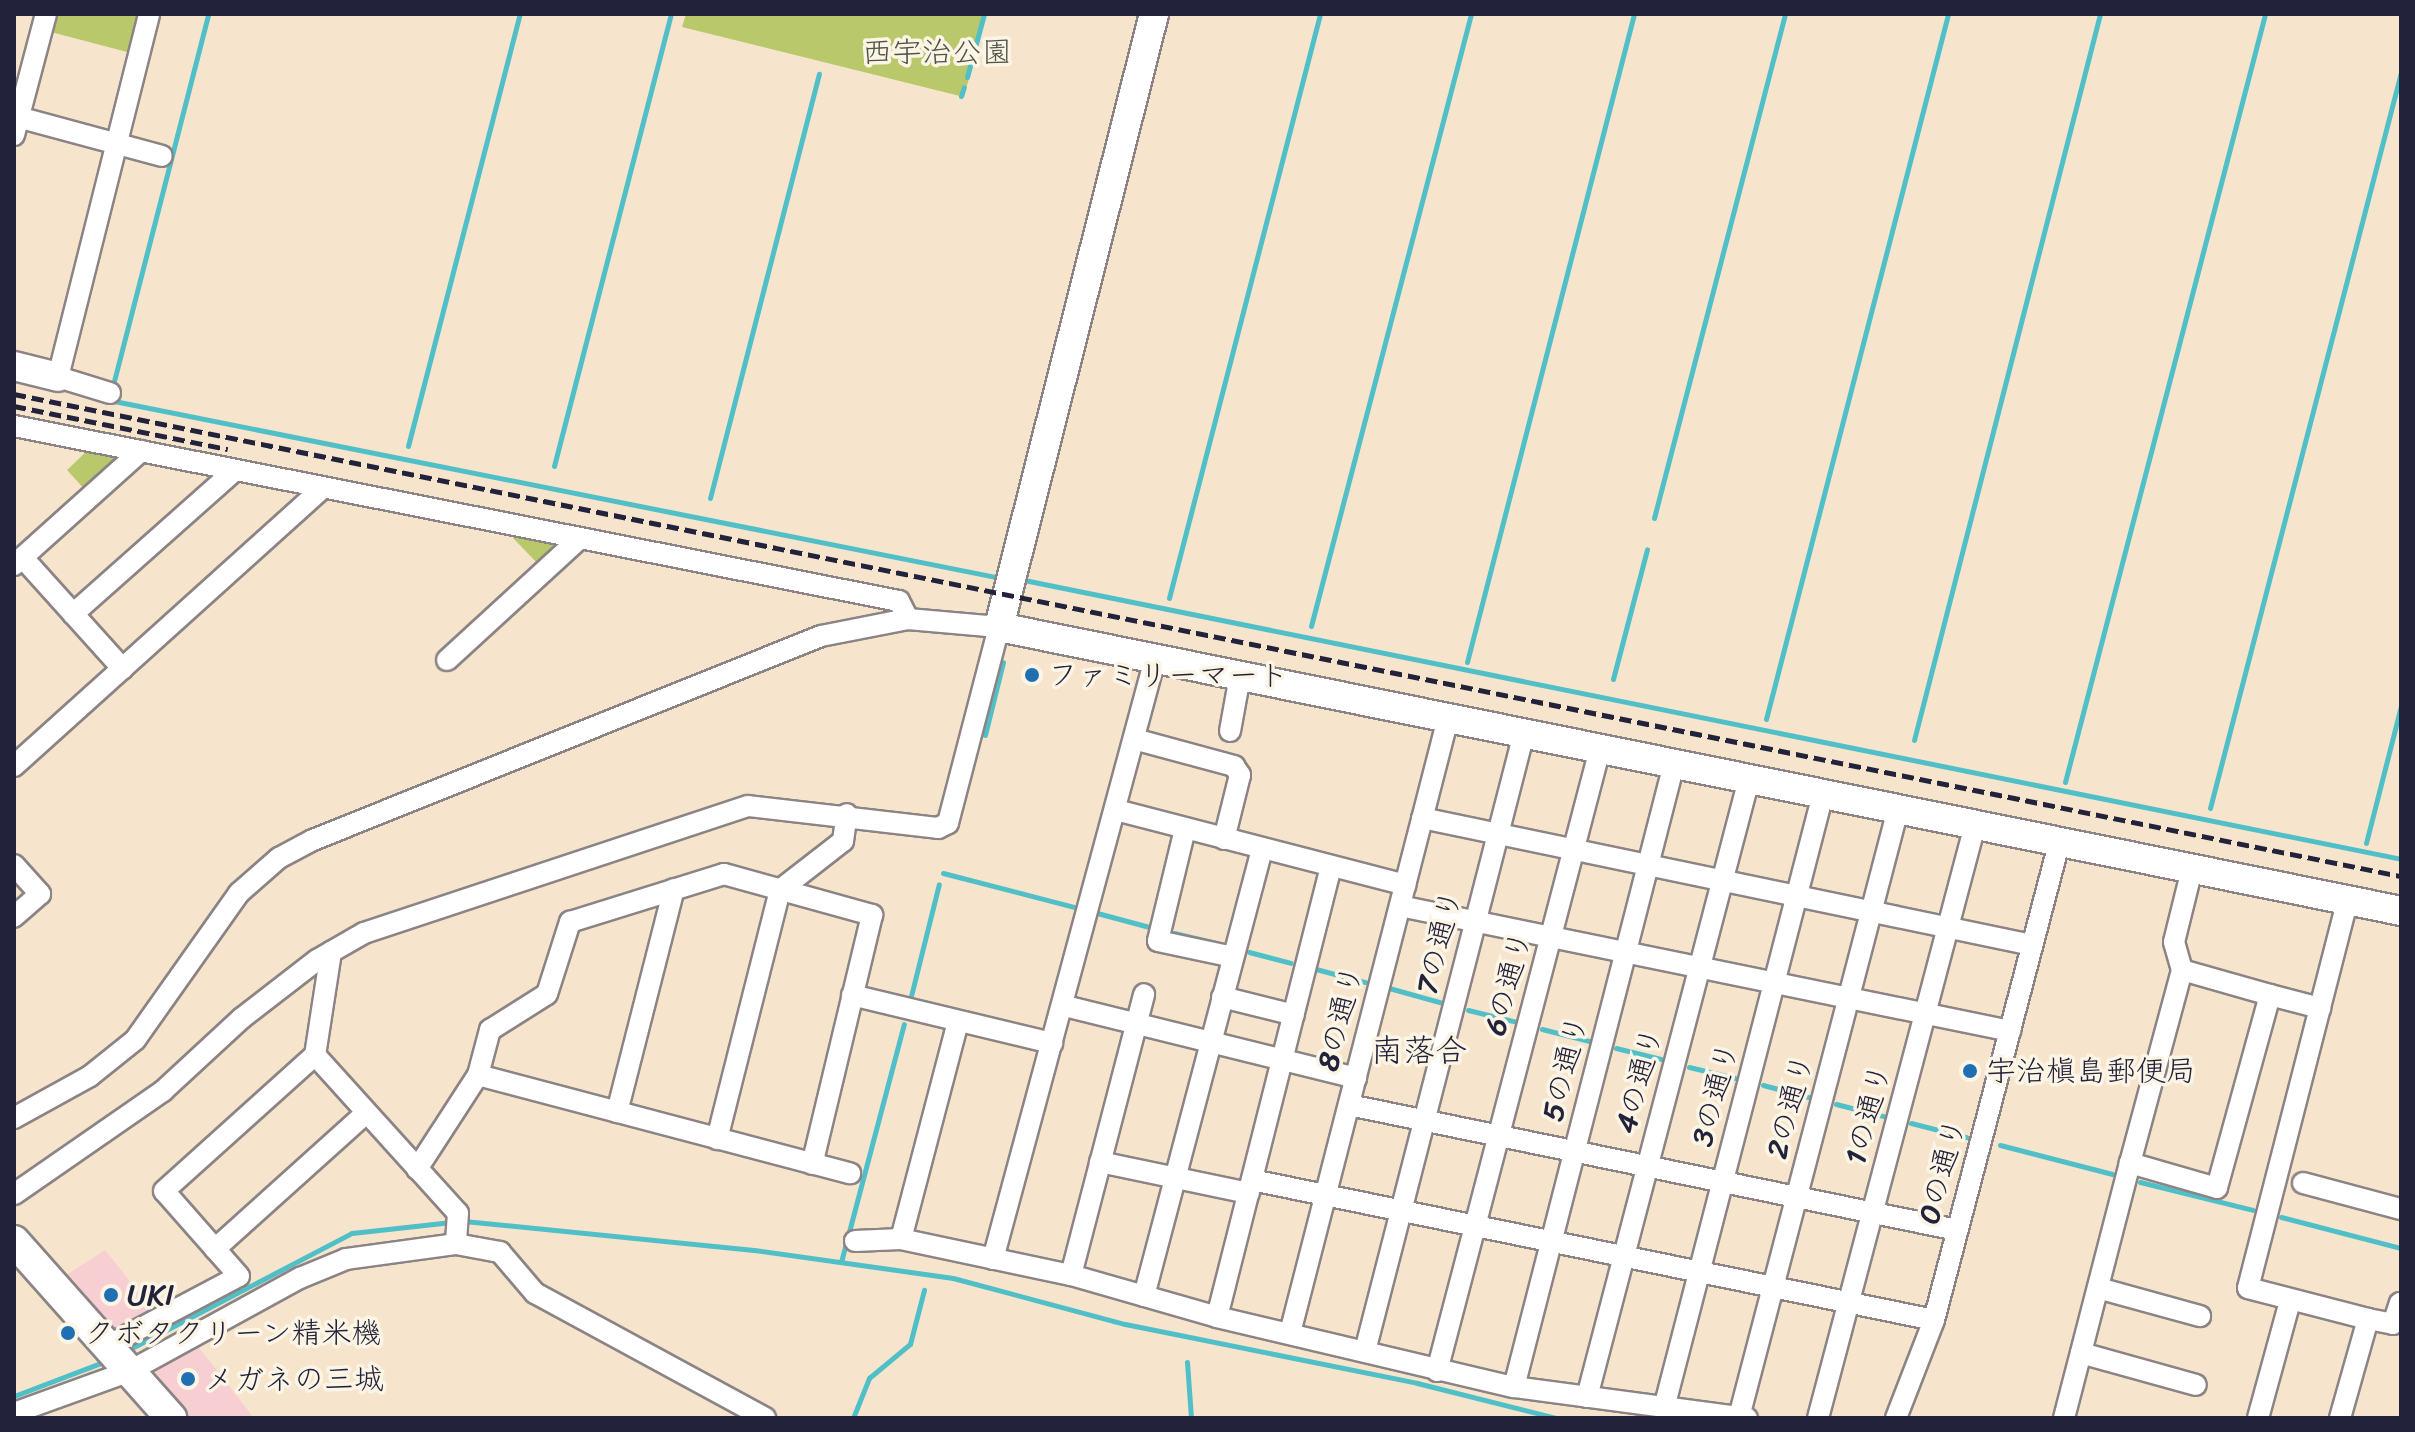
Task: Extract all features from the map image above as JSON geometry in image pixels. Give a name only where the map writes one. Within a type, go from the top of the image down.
[{"type":"main road","points":[[14,1241],[171,1418]]},
{"type":"street","points":[[46,14],[16,123],[116,142],[162,156]]},
{"type":"street","points":[[58,377],[149,14]]},
{"type":"street","points":[[14,1194],[163,1091],[242,1018],[331,952],[364,933],[748,806],[847,814],[938,828],[948,823],[1154,14]]},
{"type":"street","points":[[14,366],[110,393]]},
{"type":"street","points":[[14,426],[321,490],[899,601],[908,619]]},
{"type":"street","points":[[123,669],[73,614],[18,561],[141,451]]},
{"type":"street","points":[[73,614],[235,470]]},
{"type":"street","points":[[14,766],[321,490]]},
{"type":"street","points":[[447,660],[579,539]]},
{"type":"street","points":[[14,1118],[90,1076],[135,1040],[239,893],[299,847],[821,636],[908,619],[999,627],[2401,911]]},
{"type":"street","points":[[993,1259],[1065,1006],[1155,659]]},
{"type":"street","points":[[1230,731],[1240,676]]},
{"type":"street","name":"8の通り","points":[[1290,1333],[1448,718]]},
{"type":"street","name":"7の通り","points":[[1365,1351],[1524,733]]},
{"type":"street","points":[[1134,739],[1234,766],[1240,775],[1224,839]]},
{"type":"street","name":"6の通り","points":[[1437,1371],[1600,749]]},
{"type":"street","name":"5の通り","points":[[1514,1387],[1674,764]]},
{"type":"street","name":"4の通り","points":[[1587,1397],[1749,779]]},
{"type":"street","name":"3の通り","points":[[1664,1408],[1823,794]]},
{"type":"street","name":"2の通り","points":[[1739,1417],[1898,809]]},
{"type":"street","points":[[1116,810],[1331,866],[1402,896],[1475,921],[2010,1031]]},
{"type":"street","points":[[717,1139],[780,890],[843,841],[847,814]]},
{"type":"street","points":[[1422,818],[2032,945]]},
{"type":"street","name":"1の通り","points":[[1818,1418],[1975,825]]},
{"type":"street","points":[[1185,829],[1158,941],[1233,957]]},
{"type":"street","name":"0の通り","points":[[1896,1418],[1934,1320],[2059,842]]},
{"type":"street","points":[[1144,1296],[1262,848]]},
{"type":"street","points":[[14,865],[40,894],[14,917]]},
{"type":"street","points":[[1217,1317],[1331,866]]},
{"type":"street","points":[[2064,1418],[2182,970],[2174,942],[2192,869]]},
{"type":"street","points":[[417,1169],[478,1075],[490,1030],[547,994],[570,922],[724,874],[872,915],[812,1164]]},
{"type":"street","points":[[617,1112],[674,889]]},
{"type":"street","points":[[2348,899],[2248,1288],[2290,1301],[2393,1324],[2400,1303]]},
{"type":"street","points":[[118,1358],[239,1276],[164,1191],[315,1055],[331,952]]},
{"type":"street","points":[[2182,970],[2320,1008]]},
{"type":"street","points":[[1071,1275],[1144,994]]},
{"type":"street","points":[[852,995],[1052,1043]]},
{"type":"street","points":[[2130,1163],[2217,1188],[2270,995]]},
{"type":"street","points":[[1222,997],[1294,1015]]},
{"type":"street","points":[[1065,1006],[1356,1078]]},
{"type":"street","points":[[901,1239],[958,1021]]},
{"type":"street","points":[[315,1055],[458,1213],[457,1241]]},
{"type":"street","points":[[478,1075],[850,1173]]},
{"type":"street","points":[[1349,1105],[1957,1230]]},
{"type":"street","points":[[215,1249],[366,1113]]},
{"type":"street","points":[[1100,1162],[1175,1178],[1325,1195],[1934,1320]]},
{"type":"street","points":[[2303,1183],[2401,1209]]},
{"type":"street","points":[[855,1241],[901,1239],[1071,1275],[1217,1317],[1514,1387],[1747,1418]]},
{"type":"street","points":[[14,1413],[118,1358],[346,1259],[457,1241],[500,1252],[535,1293],[765,1418]]},
{"type":"street","points":[[2098,1288],[2200,1316]]},
{"type":"street","points":[[2258,1418],[2290,1301]]},
{"type":"street","points":[[2340,1418],[2368,1319]]},
{"type":"street","points":[[2081,1353],[2196,1385]]},
{"type":"shaded area","name":"UKI","points":[[105,1250],[156,1314],[115,1334],[63,1277]]},
{"type":"shaded area","name":"メガネの三城","points":[[194,1341],[254,1418],[188,1418],[147,1371]]},
{"type":"green space","points":[[56,14],[142,14],[131,53],[51,32]]},
{"type":"green space","name":"西宇治公園","points":[[686,14],[986,14],[964,97],[682,27]]},
{"type":"green space","points":[[88,450],[116,454],[121,460],[87,492],[67,470]]},
{"type":"green space","points":[[517,535],[552,544],[556,551],[541,567],[513,538]]},
{"type":"waterway","points":[[113,385],[208,14]]},
{"type":"waterway","points":[[408,446],[520,14]]},
{"type":"waterway","points":[[554,466],[671,14]]},
{"type":"waterway","points":[[967,77],[984,14]]},
{"type":"waterway","points":[[1169,598],[1320,14]]},
{"type":"waterway","points":[[1311,626],[1471,14]]},
{"type":"waterway","points":[[1467,662],[1634,14]]},
{"type":"waterway","points":[[1654,518],[1785,14]]},
{"type":"waterway","points":[[1766,719],[1948,14]]},
{"type":"waterway","points":[[1914,740],[2100,14]]},
{"type":"waterway","points":[[2065,782],[2265,14]]},
{"type":"waterway","points":[[2210,808],[2401,72]]},
{"type":"waterway","points":[[710,498],[819,74]]},
{"type":"waterway","points":[[961,96],[964,87]]},
{"type":"waterway","points":[[109,400],[1001,578]]},
{"type":"waterway","points":[[1613,679],[1647,549]]},
{"type":"waterway","points":[[1019,579],[2401,859]]},
{"type":"waterway","points":[[985,735],[1003,662]]},
{"type":"waterway","points":[[2366,843],[2401,706]]},
{"type":"waterway","points":[[943,873],[1074,907]]},
{"type":"waterway","points":[[911,996],[939,884]]},
{"type":"waterway","points":[[1097,913],[1153,928]]},
{"type":"waterway","points":[[1174,933],[1216,943]]},
{"type":"waterway","points":[[1249,952],[1291,963]]},
{"type":"waterway","points":[[1312,968],[1365,982]]},
{"type":"waterway","points":[[1389,988],[1446,1004]]},
{"type":"waterway","points":[[1468,1010],[1521,1023]]},
{"type":"waterway","points":[[841,1262],[904,1024]]},
{"type":"waterway","points":[[1542,1029],[1589,1041]]},
{"type":"waterway","points":[[1616,1048],[1661,1059]]},
{"type":"waterway","points":[[1689,1067],[1735,1078]]},
{"type":"waterway","points":[[1763,1085],[1808,1097]]},
{"type":"waterway","points":[[1836,1104],[1883,1116]]},
{"type":"waterway","points":[[1911,1123],[1966,1137]]},
{"type":"waterway","points":[[2000,1145],[2112,1174]]},
{"type":"waterway","points":[[2140,1182],[2253,1210]]},
{"type":"waterway","points":[[2281,1217],[2401,1248]]},
{"type":"waterway","points":[[464,1221],[754,1250],[953,1278],[1125,1324],[1417,1383],[1556,1418]]},
{"type":"waterway","points":[[126,1351],[352,1233],[451,1222]]},
{"type":"waterway","points":[[853,1418],[869,1378],[910,1344],[924,1290]]},
{"type":"waterway","points":[[14,1396],[106,1361]]},
{"type":"waterway","points":[[1187,1362],[1191,1418]]},
{"type":"railway","points":[[14,394],[2401,876]]},
{"type":"railway","points":[[14,406],[228,449]]},
{"type":"place","name":"ファミリーマート","points":[[1032,675]]},
{"type":"place","name":"宇治槇島郵便局","points":[[1970,1071]]},
{"type":"place","name":"UKI","points":[[111,1295]]},
{"type":"place","name":"クボタクリーン精米機","points":[[68,1333]]},
{"type":"place","name":"メガネの三城","points":[[188,1379]]},
{"type":"district","name":"南落合","points":[[1419,1051]]}]
